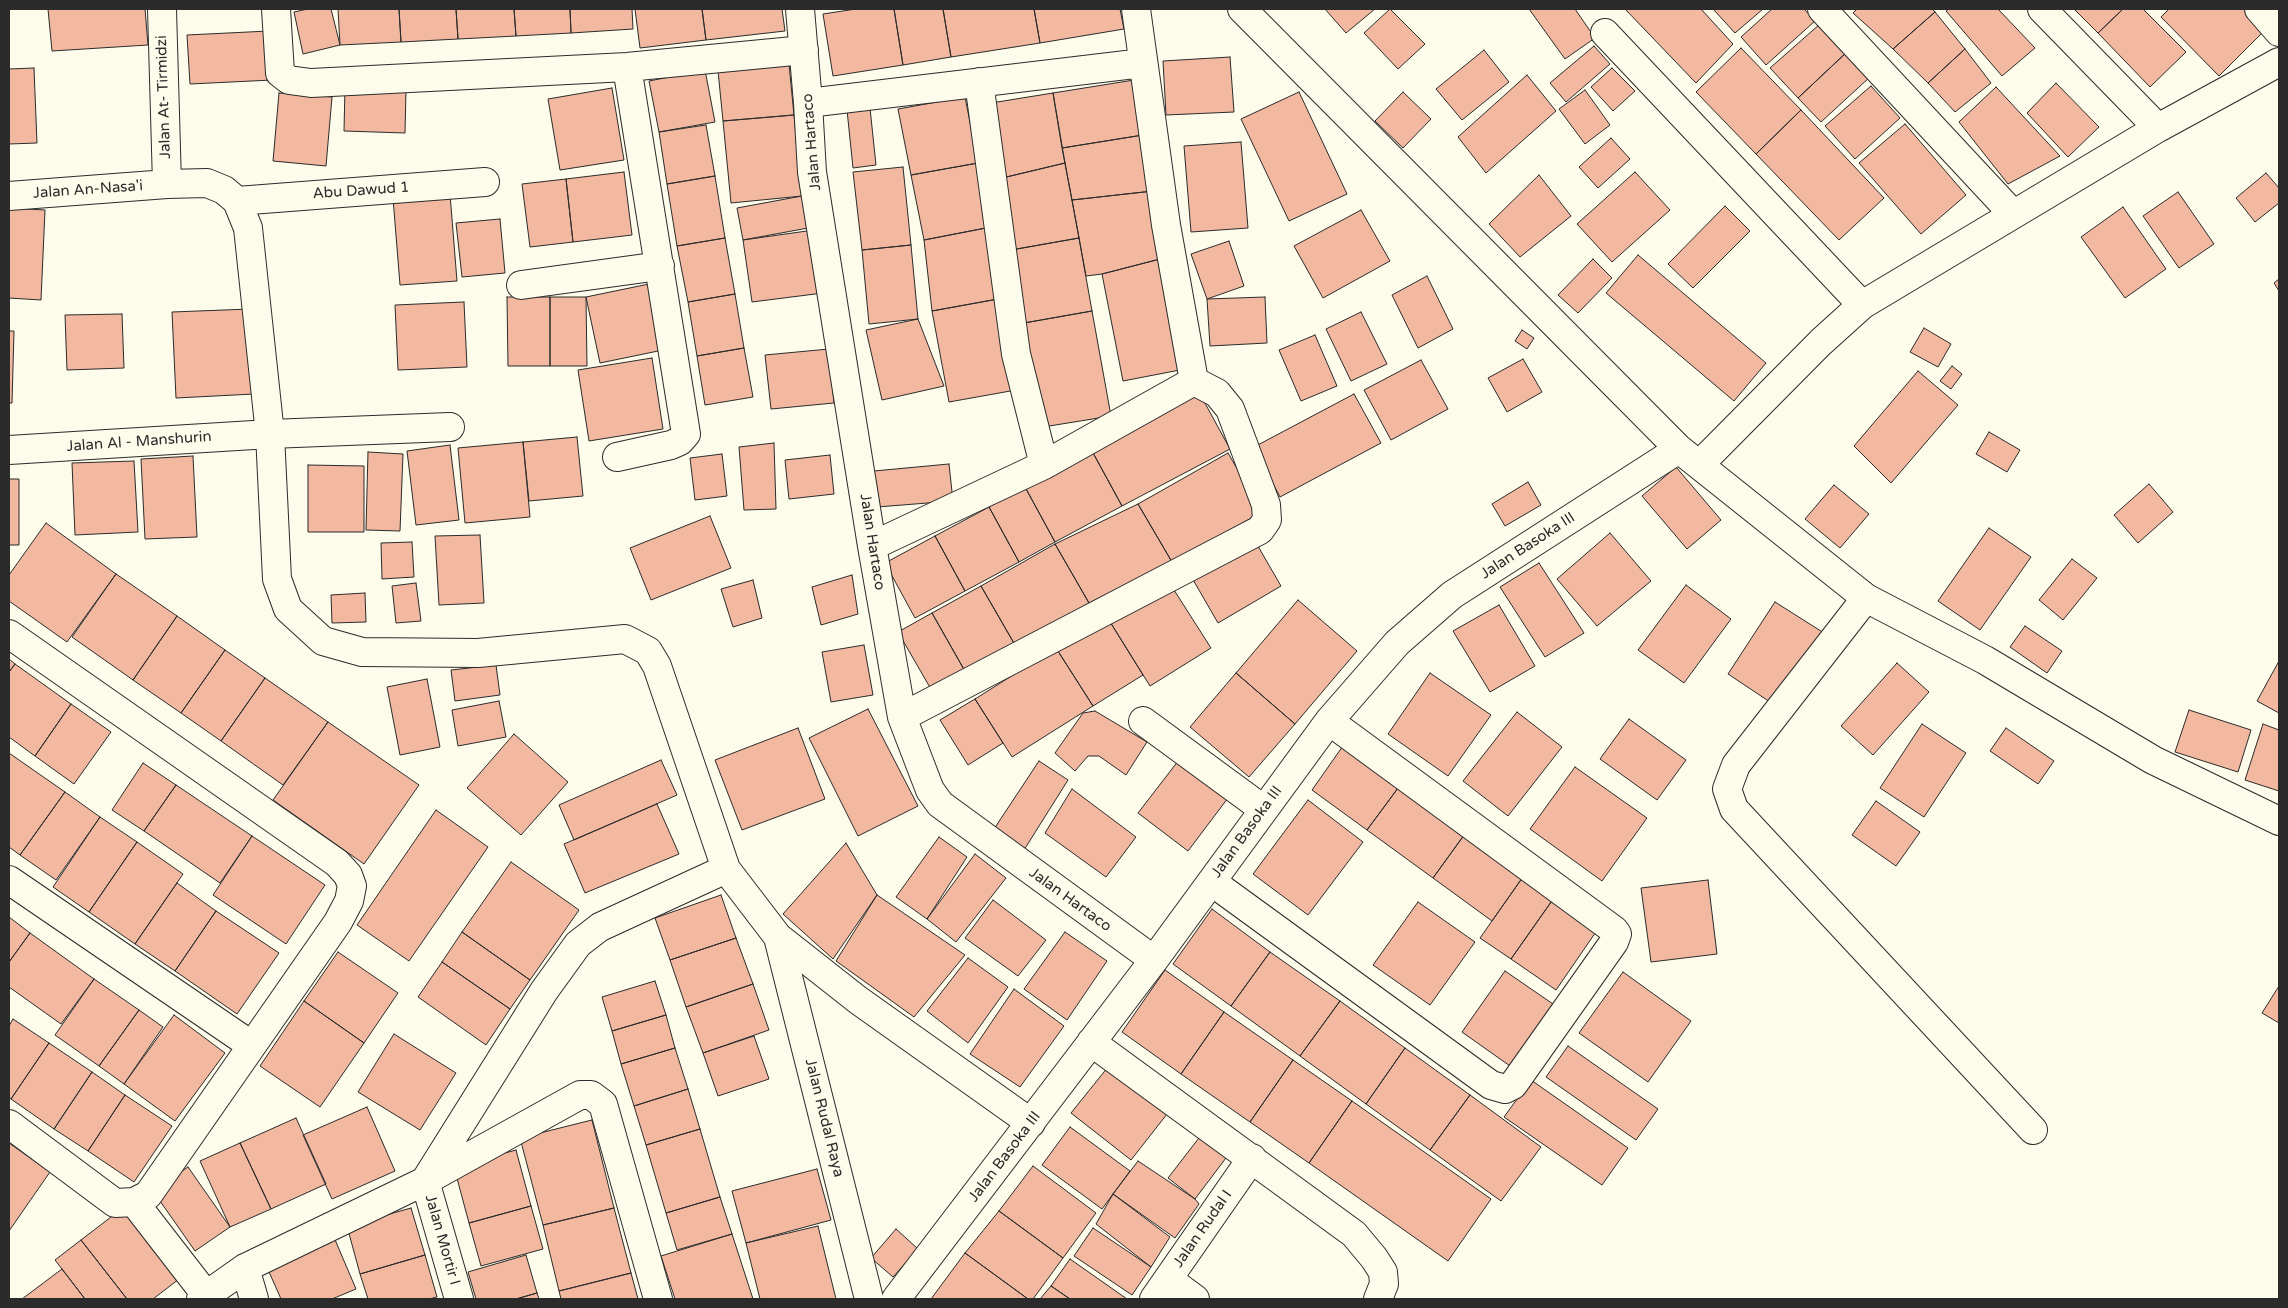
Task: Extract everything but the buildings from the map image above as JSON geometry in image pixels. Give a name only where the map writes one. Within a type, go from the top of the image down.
[{"type":"street","name":"Jalan At- Tirmidzi","points":[[162,9],[167,184]]},
{"type":"street","points":[[276,9],[280,73],[289,80],[311,83],[627,67],[804,50]]},
{"type":"street","name":"Jalan Hartaco","points":[[800,9],[812,172],[872,546],[902,717],[930,790],[940,804],[955,818],[1154,960]]},
{"type":"street","points":[[1136,9],[1166,225],[1194,381]]},
{"type":"street","points":[[1242,9],[1690,456],[1866,598],[1985,660],[2153,760],[2279,821]]},
{"type":"street","points":[[1822,9],[2012,214]]},
{"type":"street","points":[[2042,9],[2158,128]]},
{"type":"street","points":[[2259,9],[2279,32]]},
{"type":"street","points":[[1605,33],[1862,305]]},
{"type":"street","name":"Jalan Basoka III","points":[[896,1299],[1154,960],[1329,721],[1397,643],[1452,595],[1690,456],[1862,305],[2158,128],[2279,62]]},
{"type":"street","points":[[808,103],[1142,63]]},
{"type":"street","points":[[617,457],[672,446],[686,434],[627,67]]},
{"type":"street","points":[[979,82],[1016,354],[1044,465]]},
{"type":"street","name":"Abu Dawud 1","points":[[237,201],[485,182]]},
{"type":"street","name":"Jalan An-Nasa'i","points":[[9,196],[167,184],[207,184],[224,190],[237,201]]},
{"type":"street","points":[[237,201],[248,228],[270,434],[277,580],[288,609],[323,641],[362,652],[478,652],[625,639],[648,651],[657,666],[722,858],[778,937],[858,1000],[1031,1123]]},
{"type":"street","points":[[521,285],[660,266]]},
{"type":"street","points":[[872,546],[1044,465],[1194,381]]},
{"type":"street","points":[[902,717],[1260,530],[1267,520],[1266,505],[1230,409],[1217,393],[1194,381]]},
{"type":"street","name":"Jalan Al - Manshurin","points":[[9,450],[270,434],[450,427]]},
{"type":"street","points":[[1866,598],[1736,765],[1727,789],[1734,809],[2033,1130]]},
{"type":"street","points":[[9,634],[337,863],[348,875],[352,886],[349,901],[338,922],[148,1195],[134,1202],[115,1203],[9,1124]]},
{"type":"street","points":[[1143,721],[1263,809]]},
{"type":"street","points":[[1212,882],[1491,1085],[1505,1089],[1513,1085],[1614,942],[1617,934],[1329,721]]},
{"type":"street","points":[[425,1181],[544,991],[578,944],[600,927],[722,858]]},
{"type":"street","points":[[9,880],[251,1045]]},
{"type":"street","name":"Jalan Rudal Raya","points":[[778,937],[869,1299]]},
{"type":"street","points":[[1091,1042],[1354,1234],[1383,1272],[1384,1284],[1378,1299]]},
{"type":"street","points":[[134,1202],[204,1297],[245,1268],[425,1181],[580,1095],[591,1095],[603,1104],[658,1299]]},
{"type":"street","name":"Jalan Rudal I","points":[[1161,1289],[1252,1158]]},
{"type":"street","name":"Jalan Mortir I","points":[[425,1181],[459,1299]]},
{"type":"street","points":[[245,1268],[254,1299]]},
{"type":"street","points":[[1161,1289],[1195,1299]]}]
